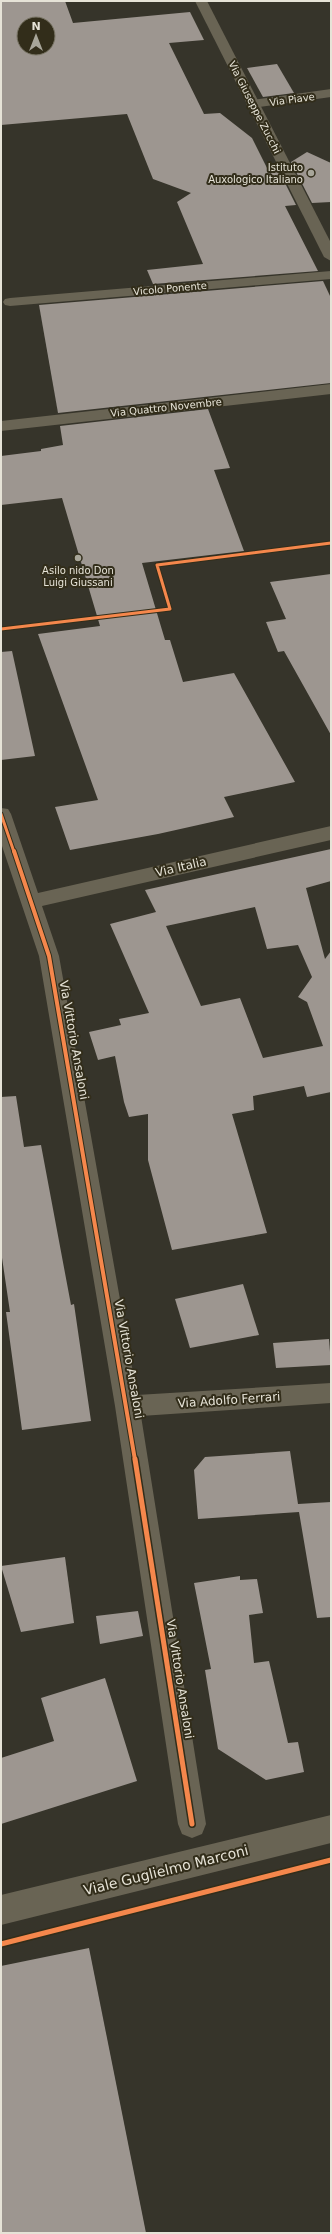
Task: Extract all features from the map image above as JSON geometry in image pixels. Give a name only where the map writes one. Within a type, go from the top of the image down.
[{"type":"street","name":"Via Giuseppe Zucchi","points":[[201,1],[331,257]]},
{"type":"street","name":"Via Piave","points":[[254,104],[331,93]]},
{"type":"street","name":"Vicolo Ponente","points":[[10,302],[331,275]]},
{"type":"street","name":"Via Quattro Novembre","points":[[1,426],[331,388]]},
{"type":"street","name":"Via Vittorio Ansaloni","points":[[1,814],[49,956],[127,1406],[192,1824]]},
{"type":"street","name":"Via Italia","points":[[30,901],[331,833]]},
{"type":"street","name":"Via Adolfo Ferrari","points":[[127,1406],[331,1393]]},
{"type":"street","name":"Viale Guglielmo Marconi","points":[[1,1910],[331,1829]]},
{"type":"building","points":[[1,1],[65,1],[73,23],[190,12],[204,40],[169,43],[204,114],[220,113],[252,138],[270,174],[278,169],[296,205],[285,206],[318,271],[153,284],[147,270],[203,264],[177,202],[191,193],[153,179],[127,114],[1,125]]},
{"type":"building","points":[[277,64],[294,93],[263,97],[247,68]]},
{"type":"building","points":[[307,152],[331,163],[331,202],[312,203],[291,162]]},
{"type":"building","points":[[323,281],[331,298],[331,383],[58,413],[39,305]]},
{"type":"building","points":[[208,409],[230,468],[214,470],[244,551],[142,563],[165,640],[170,640],[183,682],[234,673],[295,782],[224,797],[234,817],[158,834],[70,850],[55,807],[98,800],[38,634],[100,626],[62,498],[1,505],[1,456],[41,451],[41,449],[63,445],[60,426]]},
{"type":"building","points":[[331,574],[331,735],[284,651],[278,652],[266,622],[286,619],[270,582]]},
{"type":"building","points":[[12,651],[35,756],[1,760],[1,652]]},
{"type":"building","points":[[331,849],[331,881],[306,888],[325,959],[331,951],[331,1092],[307,1097],[304,1086],[253,1096],[254,1110],[232,1114],[267,1233],[172,1250],[148,1160],[148,1114],[129,1117],[124,1102],[115,1056],[98,1060],[89,1032],[121,1025],[119,1019],[149,1013],[110,924],[156,912],[145,890]],"holes":[[[255,907],[267,949],[298,945],[312,977],[298,997],[307,1002],[323,1046],[263,1058],[240,998],[201,1006],[166,926]]]},
{"type":"building","points":[[16,1096],[24,1147],[41,1145],[71,1305],[74,1304],[91,1421],[22,1430],[6,1312],[10,1312],[1,1251],[1,1097]]},
{"type":"building","points":[[243,1284],[259,1335],[190,1348],[175,1299]]},
{"type":"building","points":[[329,1339],[331,1365],[276,1368],[273,1343]]},
{"type":"building","points":[[290,1451],[298,1504],[331,1502],[331,1617],[317,1618],[299,1512],[198,1519],[194,1470],[205,1457]]},
{"type":"building","points":[[65,1557],[74,1623],[21,1632],[1,1566]]},
{"type":"building","points":[[240,1576],[240,1580],[257,1579],[263,1613],[249,1615],[254,1663],[269,1661],[288,1743],[298,1742],[304,1772],[266,1780],[218,1749],[205,1670],[211,1669],[194,1583]]},
{"type":"building","points":[[138,1611],[143,1636],[100,1644],[96,1616]]},
{"type":"building","points":[[105,1678],[137,1781],[1,1824],[1,1758],[54,1741],[41,1698]]},
{"type":"building","points":[[89,1948],[146,2233],[1,2233],[1,1966]]},
{"type":"cycle path","points":[[1,629],[170,609],[157,565],[331,543]]},
{"type":"cycle path","points":[[1,814],[49,956],[127,1406],[192,1824]]},
{"type":"cycle path","points":[[1,1944],[331,1860]]},
{"type":"place","name":"Istituto Auxologico Italiano","points":[[311,173]]},
{"type":"place","name":"Asilo nido Don Luigi Giussani","points":[[78,558]]}]
